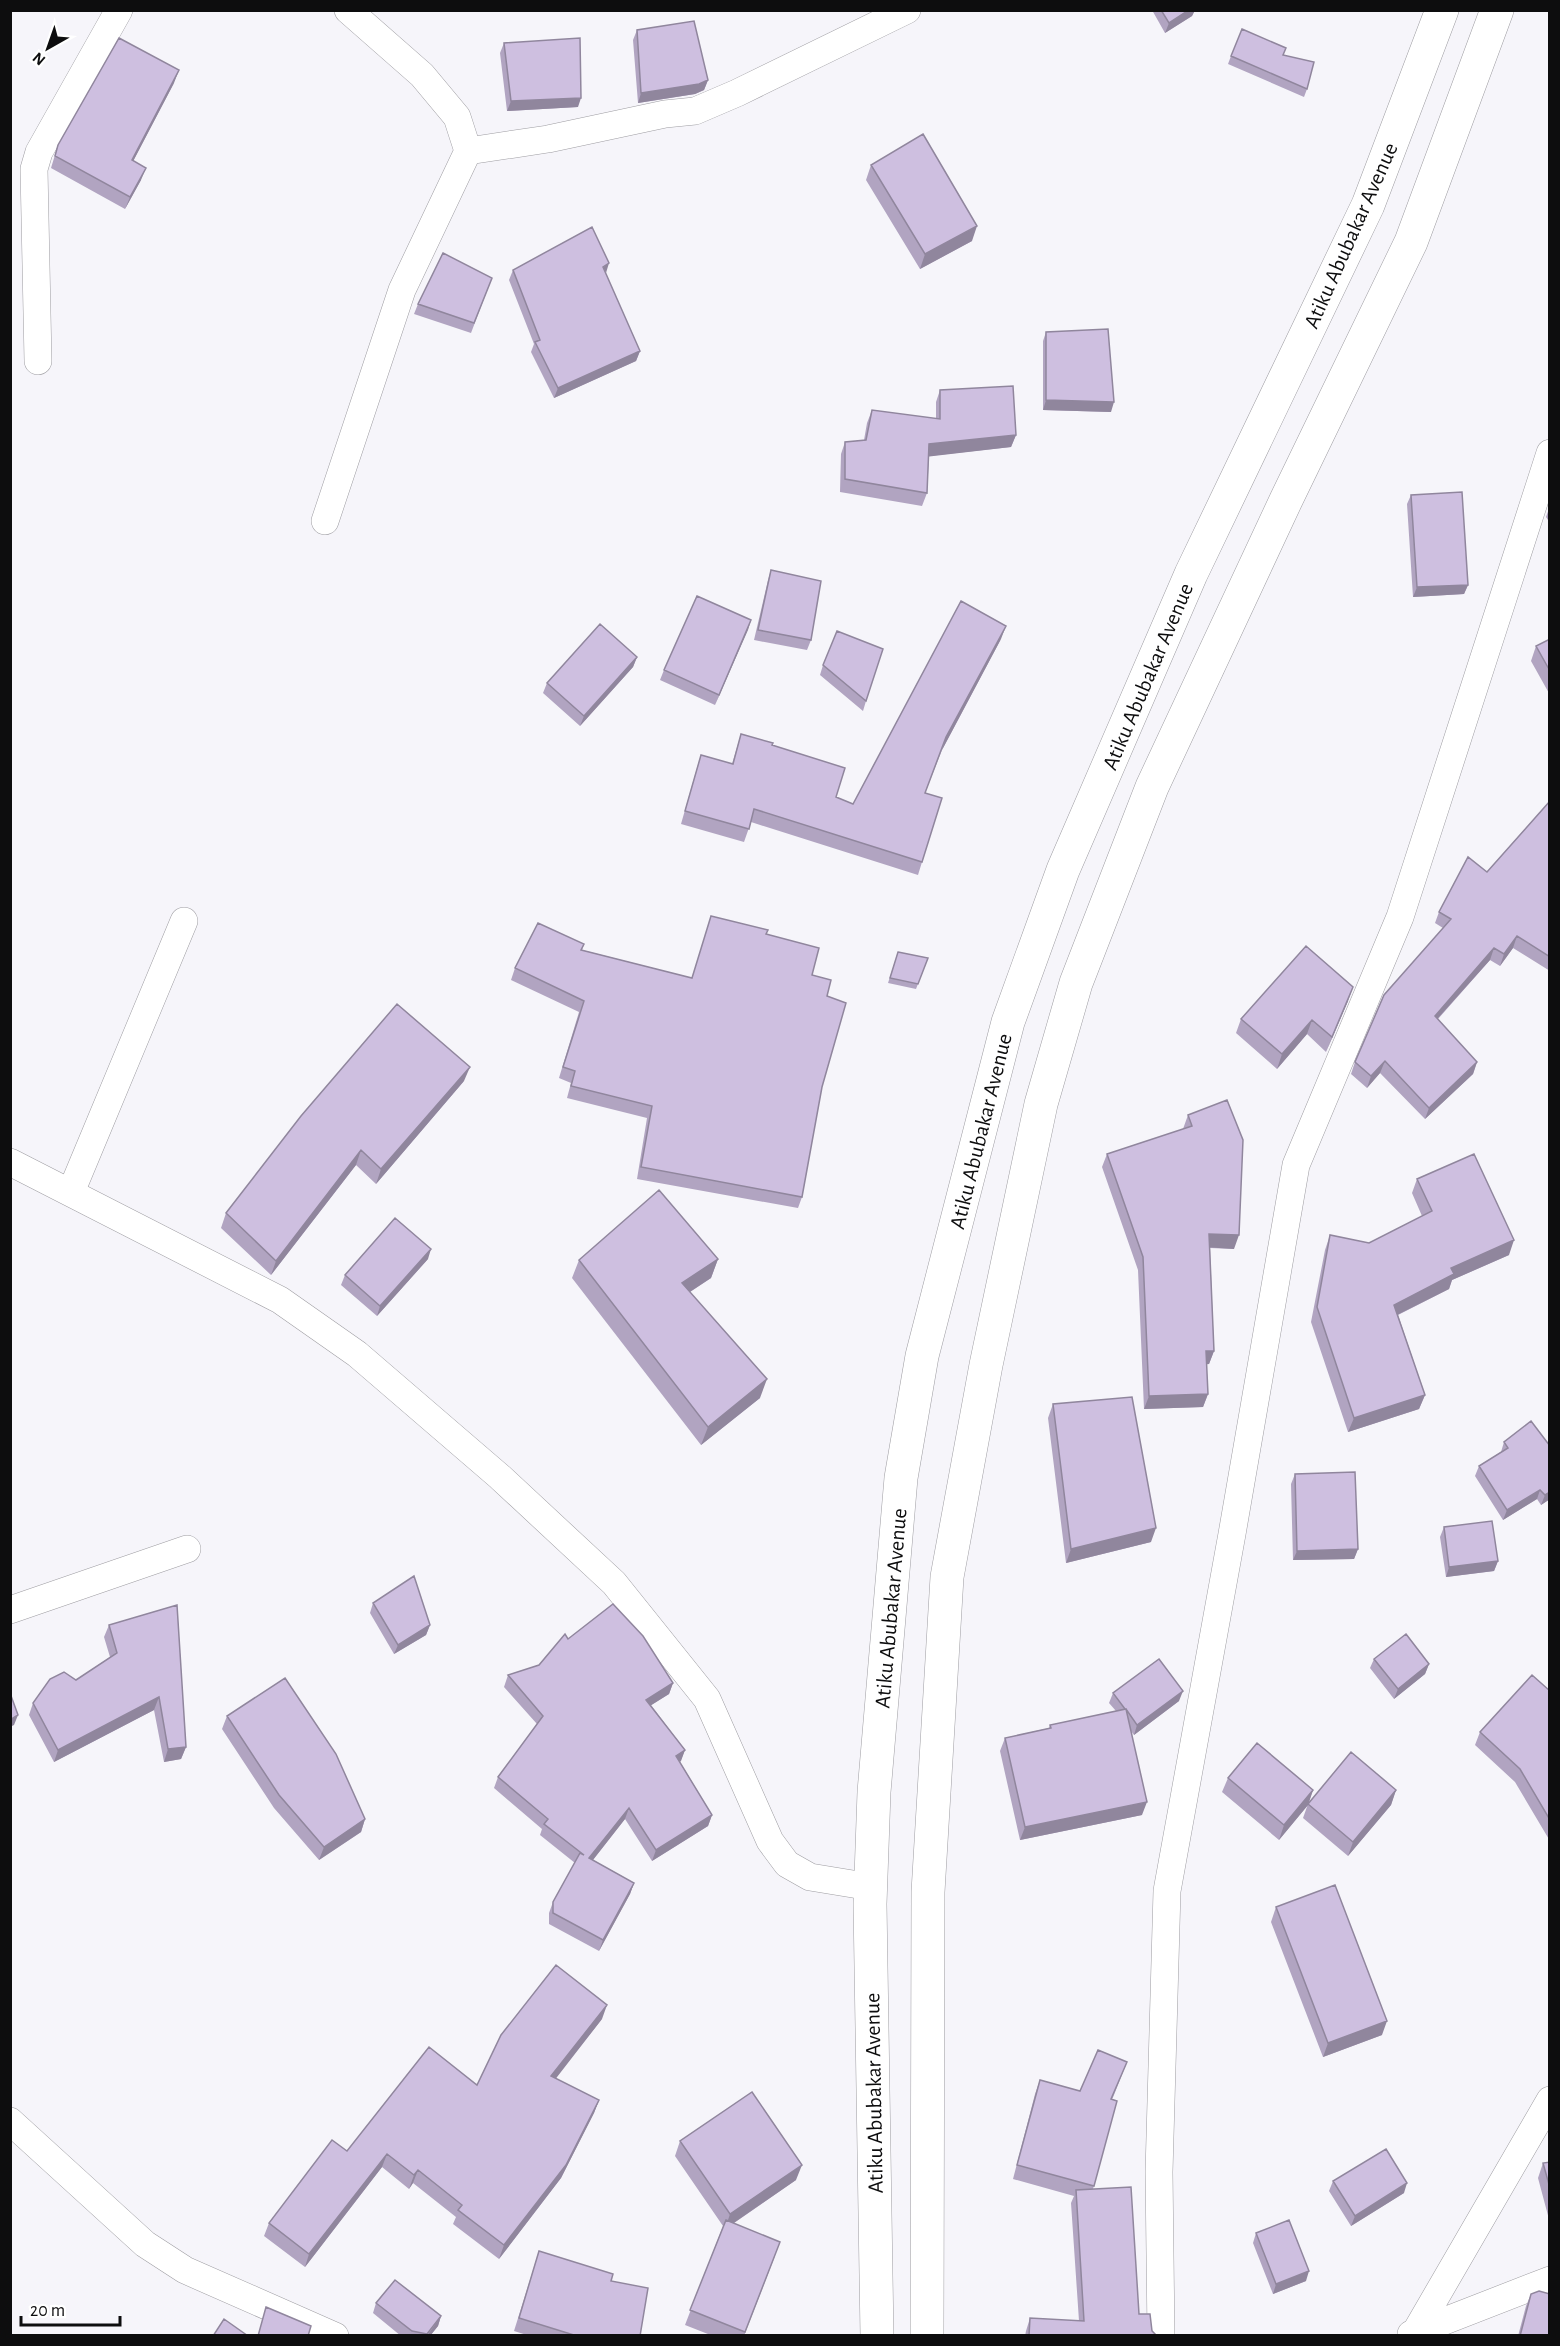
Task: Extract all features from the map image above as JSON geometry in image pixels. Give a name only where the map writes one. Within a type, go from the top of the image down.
[{"type":"main road","name":"Atiku Abubakar Avenue","points":[[877,2336],[871,1887],[874,1792],[901,1478],[922,1356],[1008,1022],[1063,870],[1191,574],[1368,205],[1442,10]]},
{"type":"main road","points":[[927,2336],[928,1892],[947,1577],[986,1365],[1041,1104],[1076,983],[1152,787],[1411,242],[1497,10]]},
{"type":"street","points":[[38,361],[34,169],[39,152],[119,10]]},
{"type":"street","points":[[326,521],[402,290],[468,151],[457,117],[422,75],[348,10]]},
{"type":"street","points":[[468,151],[548,139],[665,114],[695,111],[907,10]]},
{"type":"street","points":[[1161,2336],[1159,2172],[1167,1891],[1296,1165],[1400,917],[1550,453]]},
{"type":"street","points":[[71,1192],[184,921]]},
{"type":"street","points":[[10,1162],[280,1300],[357,1354],[500,1477],[614,1583],[707,1699],[770,1841],[788,1864],[810,1877],[871,1887]]},
{"type":"street","points":[[10,1610],[187,1550]]},
{"type":"street","points":[[1412,2333],[1550,2100]]},
{"type":"street","points":[[10,2121],[153,2249],[185,2270],[335,2336]]},
{"type":"street","points":[[1412,2333],[1550,2280]]},
{"type":"building","points":[[1161,10],[1189,10],[1169,23]]},
{"type":"building","points":[[694,21],[708,80],[699,84],[641,93],[637,30]]},
{"type":"building","points":[[1242,29],[1286,48],[1283,55],[1314,62],[1307,89],[1231,56]]},
{"type":"building","points":[[119,38],[179,70],[132,160],[146,168],[130,197],[55,156],[58,145]]},
{"type":"building","points":[[580,38],[581,98],[511,101],[504,43]]},
{"type":"building","points":[[923,134],[977,226],[925,254],[871,165]]},
{"type":"building","points":[[592,227],[609,263],[603,267],[640,351],[558,388],[535,342],[540,340],[513,270]]},
{"type":"building","points":[[443,253],[492,278],[474,323],[418,304]]},
{"type":"building","points":[[1108,329],[1114,402],[1046,400],[1046,332]]},
{"type":"building","points":[[1013,386],[1016,435],[929,444],[927,493],[845,479],[845,442],[866,440],[872,410],[940,419],[940,390]]},
{"type":"building","points":[[1462,492],[1468,585],[1417,587],[1411,495]]},
{"type":"building","points":[[771,570],[821,581],[811,640],[758,630]]},
{"type":"building","points":[[697,596],[751,620],[719,695],[664,670]]},
{"type":"building","points":[[961,601],[1006,626],[946,737],[925,793],[942,798],[922,862],[754,809],[749,829],[685,811],[701,755],[733,764],[741,734],[845,768],[836,797],[853,804]]},
{"type":"building","points":[[600,624],[637,657],[584,716],[547,683]]},
{"type":"building","points":[[837,631],[883,649],[866,701],[823,665]]},
{"type":"building","points":[[1550,639],[1550,671],[1536,646]]},
{"type":"building","points":[[1550,801],[1550,957],[1517,936],[1504,954],[1494,948],[1435,1016],[1477,1062],[1429,1108],[1385,1061],[1371,1076],[1355,1062],[1384,995],[1451,919],[1439,912],[1468,857],[1487,872]]},
{"type":"building","points":[[711,916],[768,930],[766,934],[819,948],[812,975],[831,980],[827,996],[846,1003],[822,1087],[802,1197],[641,1167],[652,1106],[571,1086],[575,1071],[563,1067],[584,1001],[515,968],[538,923],[584,944],[581,950],[692,978]]},
{"type":"building","points":[[1306,946],[1353,987],[1332,1037],[1312,1020],[1282,1054],[1241,1019]]},
{"type":"building","points":[[898,952],[928,958],[918,984],[890,978]]},
{"type":"building","points":[[397,1004],[470,1067],[381,1169],[361,1150],[276,1261],[226,1213],[301,1116]]},
{"type":"building","points":[[1227,1100],[1243,1140],[1239,1235],[1209,1234],[1214,1351],[1206,1351],[1208,1394],[1149,1396],[1143,1257],[1107,1154],[1192,1126],[1188,1115]]},
{"type":"building","points":[[1474,1154],[1514,1240],[1451,1268],[1454,1274],[1394,1305],[1425,1395],[1354,1418],[1317,1307],[1330,1235],[1369,1243],[1432,1211],[1417,1179]]},
{"type":"building","points":[[659,1190],[718,1259],[682,1283],[767,1379],[708,1427],[579,1260]]},
{"type":"building","points":[[395,1218],[431,1249],[380,1306],[345,1275]]},
{"type":"building","points":[[1132,1397],[1156,1528],[1071,1549],[1053,1404]]},
{"type":"building","points":[[1531,1421],[1550,1446],[1550,1492],[1545,1495],[1540,1490],[1507,1510],[1479,1466],[1508,1448],[1504,1442]]},
{"type":"building","points":[[1355,1472],[1358,1549],[1297,1551],[1295,1474]]},
{"type":"building","points":[[1492,1521],[1498,1561],[1449,1567],[1444,1527]]},
{"type":"building","points":[[414,1576],[430,1625],[398,1645],[373,1603]]},
{"type":"building","points":[[613,1604],[643,1636],[673,1683],[646,1700],[685,1750],[676,1756],[712,1815],[656,1850],[629,1808],[589,1858],[634,1883],[603,1940],[553,1913],[553,1902],[580,1853],[584,1855],[544,1824],[548,1819],[498,1777],[543,1716],[508,1675],[539,1665],[565,1634],[568,1639]]},
{"type":"building","points":[[177,1605],[186,1747],[168,1749],[159,1697],[58,1750],[33,1703],[50,1679],[64,1672],[76,1680],[117,1653],[109,1625]]},
{"type":"building","points":[[1406,1634],[1429,1664],[1398,1689],[1374,1659]]},
{"type":"building","points":[[1159,1659],[1183,1691],[1137,1725],[1113,1693]]},
{"type":"building","points":[[1532,1675],[1550,1691],[1550,1820],[1520,1769],[1480,1732]]},
{"type":"building","points":[[285,1678],[336,1754],[365,1819],[324,1847],[279,1795],[227,1716]]},
{"type":"building","points":[[10,1693],[18,1715],[10,1720]]},
{"type":"building","points":[[1126,1709],[1147,1802],[1025,1827],[1005,1738],[1051,1728],[1050,1725]]},
{"type":"building","points":[[1257,1743],[1313,1790],[1284,1825],[1228,1778]]},
{"type":"building","points":[[1351,1752],[1396,1790],[1353,1842],[1308,1804]]},
{"type":"building","points":[[1335,1885],[1387,2021],[1328,2043],[1276,1907]]},
{"type":"building","points":[[556,1965],[607,2005],[551,2076],[599,2100],[566,2165],[504,2245],[458,2210],[462,2205],[418,2170],[414,2175],[387,2154],[309,2254],[269,2223],[332,2140],[347,2151],[429,2047],[477,2085],[501,2035]]},
{"type":"building","points":[[1098,2050],[1127,2062],[1111,2099],[1117,2101],[1094,2186],[1017,2165],[1040,2080],[1080,2091]]},
{"type":"building","points":[[752,2092],[802,2165],[730,2214],[680,2141]]},
{"type":"building","points":[[1386,2149],[1407,2183],[1355,2216],[1333,2181]]},
{"type":"building","points":[[1550,2162],[1550,2188],[1543,2163]]},
{"type":"building","points":[[1131,2187],[1139,2314],[1150,2314],[1152,2331],[1157,2336],[1029,2336],[1030,2318],[1084,2321],[1076,2190]]},
{"type":"building","points":[[726,2220],[780,2242],[745,2332],[690,2310]]},
{"type":"building","points":[[1289,2220],[1309,2271],[1276,2284],[1256,2233]]},
{"type":"building","points":[[539,2251],[613,2274],[611,2281],[648,2288],[640,2336],[577,2336],[519,2318]]},
{"type":"building","points":[[395,2280],[441,2316],[427,2334],[412,2331],[376,2303]]},
{"type":"building","points":[[1539,2291],[1550,2294],[1550,2336],[1520,2336],[1531,2294]]},
{"type":"building","points":[[266,2307],[311,2326],[308,2336],[258,2336]]},
{"type":"building","points":[[224,2319],[248,2336],[213,2336]]}]
